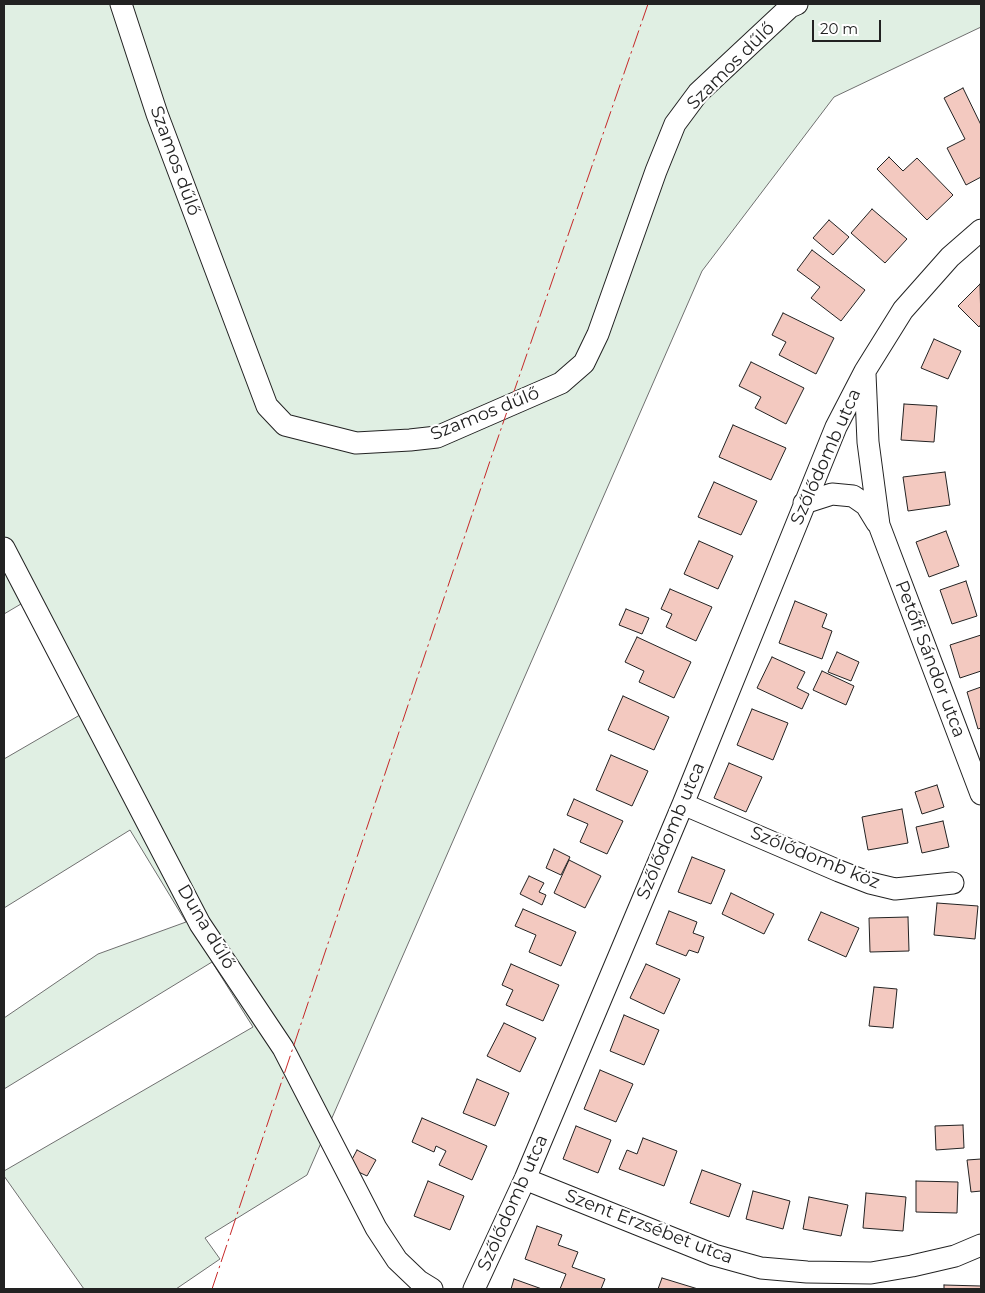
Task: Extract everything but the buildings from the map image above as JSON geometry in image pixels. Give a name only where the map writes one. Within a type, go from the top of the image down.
[{"type":"street","name":"Szamos dűlő","points":[[121,4],[157,114],[267,406],[285,425],[356,443],[437,437],[561,383],[584,363],[598,334],[656,171],[675,124],[698,93],[790,7],[797,4]]},
{"type":"street","name":"Szőlődomb utca","points":[[474,1289],[525,1179],[682,804],[836,428],[865,371],[903,310],[950,257],[981,230]]},
{"type":"street","name":"Petőfi Sándor utca","points":[[865,371],[868,442],[879,525]]},
{"type":"street","name":"Petőfi Sándor utca","points":[[804,504],[832,494],[853,496],[866,505],[879,525],[981,794]]},
{"type":"street","name":"Duna dűlő","points":[[4,548],[200,924],[283,1048],[376,1228],[397,1260],[419,1281],[432,1289]]},
{"type":"street","name":"Szőlődomb köz","points":[[682,804],[870,883],[895,889],[953,883]]},
{"type":"street","name":"Szent Erzsébet utca","points":[[525,1179],[714,1255],[806,1281],[912,1266],[955,1256],[981,1245]]},
{"type":"green space","points":[[4,4],[981,4],[981,27],[834,97],[702,271],[307,1175],[205,1238],[220,1259],[176,1289],[84,1289],[4,1176],[4,1171],[253,1027],[212,962],[4,1089],[4,1018],[98,954],[186,922],[130,830],[4,908],[4,759],[85,712],[26,601],[4,614]]},
{"type":"power","points":[[212,1289],[492,455],[648,4]]}]
